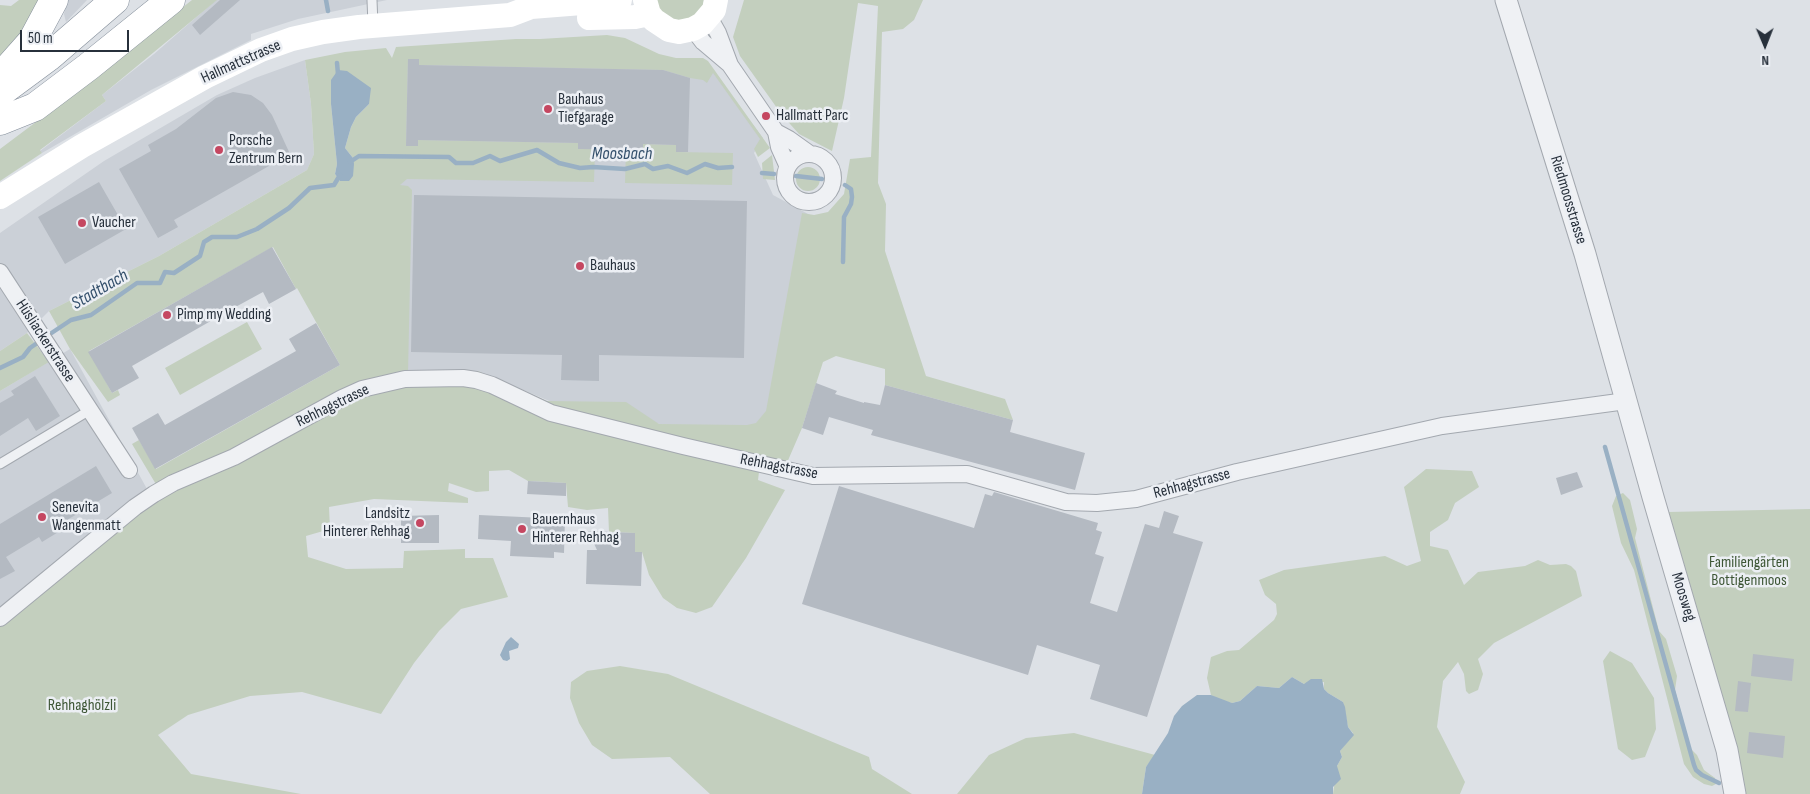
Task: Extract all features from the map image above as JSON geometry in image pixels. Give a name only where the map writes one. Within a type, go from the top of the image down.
[{"type":"highway","points":[[0,77],[32,41],[54,0]]},
{"type":"highway","points":[[0,93],[50,56],[115,0]]},
{"type":"highway","points":[[0,120],[86,52],[146,0]]},
{"type":"highway","points":[[0,120],[35,107],[171,0]]},
{"type":"main road","name":"Hallmattstrasse","points":[[0,197],[68,155],[205,77],[254,53],[308,35],[373,25],[510,15],[531,7],[620,0]]},
{"type":"main road","name":"Hallmattstrasse","points":[[510,15],[541,21],[615,16],[635,17],[647,7],[654,20],[670,30],[679,32],[706,15]]},
{"type":"street","name":"Riedmoosstrasse","points":[[1506,0],[1585,254],[1626,401]]},
{"type":"street","points":[[706,15],[703,42],[730,65],[776,132],[788,167]]},
{"type":"street","points":[[776,132],[810,154],[825,160],[832,170],[833,176],[830,190],[820,199],[807,202],[795,197],[790,192],[786,182],[786,172],[795,159],[810,154]]},
{"type":"street","name":"Hüsliackerstrasse","points":[[0,272],[129,470]]},
{"type":"street","name":"Rehhagstrasse","points":[[0,618],[135,507],[154,494],[173,483],[234,457],[342,398],[362,389],[405,379],[463,378],[476,380],[492,384],[551,413],[701,451],[813,476],[967,474],[1066,502],[1097,503],[1136,499],[1237,472],[1442,426],[1626,401]]},
{"type":"street","name":"Moosweg","points":[[1626,401],[1727,750],[1736,794]]},
{"type":"lane","points":[[372,0],[373,25]]},
{"type":"lane","points":[[0,464],[90,410]]},
{"type":"shaded area","points":[[68,0],[87,0],[66,22],[64,14]]},
{"type":"shaded area","points":[[216,0],[387,0],[298,19],[251,34],[251,40],[151,90],[42,153],[40,151],[106,101],[102,95],[154,54]]},
{"type":"shaded area","points":[[404,56],[706,62],[763,138],[754,153],[773,195],[821,221],[774,441],[573,411],[483,373],[400,374],[400,185]]},
{"type":"shaded area","points":[[305,60],[311,104],[314,154],[307,170],[159,256],[49,311],[27,333],[0,351],[0,233],[104,161],[217,95],[255,78]]},
{"type":"shaded area","points":[[70,349],[147,489],[0,613],[0,391]]},
{"type":"green space","points":[[19,0],[42,0],[27,29],[0,60],[0,5],[11,6]]},
{"type":"green space","points":[[192,0],[217,0],[102,95],[106,101],[40,150],[42,153],[0,181],[0,149]]},
{"type":"green space","points":[[655,0],[704,0],[703,5],[693,18],[678,22],[663,16]]},
{"type":"green space","points":[[744,0],[923,0],[914,20],[903,29],[882,32],[878,183],[886,204],[885,251],[926,376],[1005,399],[1013,420],[885,385],[885,369],[836,356],[823,362],[802,428],[786,465],[550,407],[486,377],[400,375],[157,486],[132,444],[139,440],[156,469],[340,365],[273,247],[89,351],[112,393],[118,390],[120,395],[108,402],[70,349],[49,311],[159,256],[307,170],[314,154],[311,104],[305,60],[345,52],[386,48],[392,58],[396,47],[607,35],[625,38],[659,54],[676,58],[703,58],[708,61],[770,148],[758,157],[754,149],[760,139],[713,73],[707,83],[703,80],[663,70],[419,65],[419,59],[408,59],[406,146],[418,146],[418,140],[578,143],[579,149],[595,149],[594,182],[407,179],[400,185],[408,186],[412,190],[408,373],[478,371],[547,401],[626,402],[659,424],[747,425],[756,423],[766,411],[802,213],[814,215],[828,212],[844,194],[850,159],[871,157],[878,6],[858,3],[844,98],[832,151],[799,134],[782,115],[740,56],[733,37]],"holes":[[[331,104],[369,104],[356,117],[351,127],[345,148],[353,158],[340,181],[335,174],[337,164]]]},
{"type":"green space","points":[[643,144],[676,145],[676,152],[733,153],[732,185],[625,183],[626,150],[643,150]]},
{"type":"green space","points":[[772,155],[775,180],[763,179],[762,163]]},
{"type":"green space","points":[[808,167],[817,170],[820,179],[817,188],[808,191],[799,188],[796,179],[799,170]]},
{"type":"green space","points":[[247,322],[262,349],[180,395],[165,368]]},
{"type":"green space","points":[[27,333],[49,362],[0,391],[0,351]]},
{"type":"green space","name":"Rehhaghölzli","points":[[398,386],[477,386],[759,472],[758,480],[785,490],[746,558],[712,607],[696,613],[677,608],[663,598],[649,575],[642,552],[635,552],[635,533],[609,532],[608,508],[587,510],[568,507],[566,483],[528,481],[509,470],[489,471],[489,491],[476,492],[449,483],[448,491],[468,498],[468,503],[374,499],[329,507],[330,529],[306,536],[308,557],[346,569],[403,568],[404,551],[465,549],[465,558],[493,558],[508,597],[461,609],[439,631],[414,663],[381,714],[302,692],[250,696],[188,715],[158,735],[191,774],[301,794],[0,794],[0,626],[140,510],[174,489],[359,393]]},
{"type":"green space","points":[[1426,469],[1472,471],[1479,487],[1455,503],[1448,520],[1430,532],[1430,546],[1448,550],[1464,585],[1478,572],[1525,566],[1538,560],[1550,565],[1566,564],[1571,566],[1576,571],[1582,596],[1494,643],[1478,659],[1483,674],[1478,690],[1469,694],[1466,691],[1464,674],[1458,662],[1443,681],[1437,727],[1465,782],[1460,794],[1333,794],[1337,766],[1342,757],[1340,751],[1353,733],[1348,727],[1343,702],[1324,689],[1324,682],[1304,684],[1292,677],[1279,688],[1257,686],[1240,701],[1232,703],[1220,700],[1211,695],[1207,678],[1211,657],[1227,651],[1239,650],[1274,620],[1277,614],[1276,604],[1265,595],[1259,580],[1284,570],[1385,556],[1407,566],[1421,561],[1404,487]]},
{"type":"green space","points":[[1623,493],[1630,500],[1637,529],[1635,538],[1659,631],[1666,639],[1677,676],[1675,690],[1691,749],[1697,755],[1704,770],[1715,778],[1716,784],[1712,786],[1704,784],[1693,777],[1684,764],[1634,570],[1621,543],[1612,506],[1616,496]]},
{"type":"green space","name":"Familiengärten Bottigenmoos","points":[[1810,509],[1810,794],[1743,794],[1668,512]]},
{"type":"green space","points":[[1610,651],[1632,663],[1654,698],[1656,729],[1645,757],[1632,760],[1618,749],[1603,661]]},
{"type":"green space","points":[[620,666],[668,674],[869,757],[872,769],[912,794],[710,794],[670,757],[612,759],[592,745],[579,723],[570,698],[571,682],[587,671]]},
{"type":"green space","points":[[1074,733],[1155,755],[1146,767],[1142,794],[957,794],[989,755],[1026,738]]},
{"type":"water","points":[[338,70],[347,71],[371,88],[369,104],[356,117],[345,148],[353,158],[354,164],[353,176],[349,181],[340,181],[335,174],[337,164],[331,104],[331,80]]},
{"type":"water","points":[[511,637],[519,644],[518,648],[509,651],[510,659],[507,661],[503,660],[500,655],[506,642]]},
{"type":"water","points":[[1292,677],[1304,684],[1311,679],[1322,679],[1324,689],[1343,702],[1345,707],[1348,727],[1354,735],[1340,751],[1342,757],[1337,766],[1341,779],[1333,787],[1333,794],[1142,794],[1146,767],[1168,733],[1174,716],[1182,706],[1197,695],[1211,695],[1232,703],[1240,701],[1257,686],[1279,688]]},
{"type":"building","points":[[220,0],[240,0],[200,35],[192,25]]},
{"type":"building","name":"Bauhaus Tiefgarage","points":[[408,59],[419,59],[419,65],[663,70],[690,78],[688,152],[676,152],[676,145],[643,144],[643,150],[578,149],[578,143],[418,140],[418,146],[406,146]]},
{"type":"building","name":"Porsche Zentrum Bern","points":[[233,92],[251,95],[263,103],[272,115],[290,154],[174,220],[178,227],[158,238],[119,169],[151,151],[148,145],[176,129],[216,98]]},
{"type":"building","name":"Vaucher","points":[[99,182],[126,229],[65,264],[38,217]]},
{"type":"building","points":[[414,195],[747,201],[744,358],[599,355],[599,381],[561,380],[562,355],[411,352]]},
{"type":"building","points":[[272,247],[296,289],[269,304],[263,292],[230,310],[132,366],[139,378],[112,393],[88,352]]},
{"type":"building","points":[[316,323],[340,365],[155,469],[132,428],[158,413],[165,425],[296,351],[289,339]]},
{"type":"building","points":[[35,376],[60,416],[36,431],[28,418],[0,436],[0,403],[14,395],[11,391]]},
{"type":"building","points":[[816,383],[837,391],[835,394],[864,403],[880,405],[885,385],[1013,420],[1010,432],[1085,453],[1075,490],[871,435],[873,430],[829,417],[823,435],[802,428]]},
{"type":"building","name":"Senevita Wangenmatt","points":[[96,466],[112,493],[57,526],[60,531],[42,542],[39,537],[6,557],[15,571],[0,579],[0,524]]},
{"type":"building","points":[[1577,472],[1583,487],[1561,495],[1556,478]]},
{"type":"building","points":[[528,481],[566,483],[566,496],[527,494]]},
{"type":"building","points":[[839,486],[974,528],[985,494],[992,496],[994,492],[1098,523],[1096,530],[1102,532],[1095,554],[1104,557],[1090,603],[1117,612],[1145,524],[1159,528],[1164,511],[1179,516],[1173,533],[1203,542],[1147,717],[1090,699],[1100,665],[1037,645],[1028,675],[802,604]]},
{"type":"building","name":"Landsitz Hinterer Rehhag","points":[[439,515],[439,543],[401,543],[401,516]]},
{"type":"building","name":"Bauernhaus Hinterer Rehhag","points":[[479,515],[565,519],[564,553],[554,552],[554,558],[510,556],[511,541],[478,539]]},
{"type":"building","points":[[588,531],[635,533],[635,552],[642,552],[641,586],[586,584],[587,550],[597,550]]},
{"type":"building","points":[[1753,654],[1794,659],[1792,681],[1751,676]]},
{"type":"building","points":[[1738,681],[1751,683],[1748,712],[1735,711]]},
{"type":"building","points":[[1749,732],[1785,736],[1783,758],[1747,753]]},
{"type":"waterway","name":"Stadtbach","points":[[326,0],[328,11]]},
{"type":"waterway","name":"Stadtbach","points":[[337,63],[338,74]]},
{"type":"waterway","name":"Moosbach","points":[[350,162],[359,156],[449,157],[456,163],[473,163],[490,156],[500,161],[537,150],[559,163],[580,168],[625,169],[645,164],[653,169],[668,166],[687,173],[705,164],[718,168],[732,167]]},
{"type":"waterway","name":"Moosbach","points":[[762,173],[774,174]]},
{"type":"waterway","name":"Stadtbach","points":[[47,336],[71,320],[91,315],[137,283],[160,283],[165,272],[174,273],[200,256],[204,242],[212,237],[237,237],[257,229],[289,208],[310,188],[334,185],[340,175]]},
{"type":"waterway","name":"Moosbach","points":[[796,176],[822,179]]},
{"type":"waterway","name":"Moosbach","points":[[843,262],[844,217],[851,204],[852,197],[851,189],[845,185]]},
{"type":"waterway","name":"Stadtbach","points":[[0,368],[23,357],[30,348],[40,341]]},
{"type":"waterway","points":[[1605,447],[1694,765],[1696,770],[1702,775],[1719,783]]},
{"type":"place","name":"Bauhaus Tiefgarage","points":[[548,109]]},
{"type":"place","name":"Hallmatt Parc","points":[[766,116]]},
{"type":"place","name":"Porsche Zentrum Bern","points":[[219,150]]},
{"type":"place","name":"Vaucher","points":[[82,223]]},
{"type":"place","name":"Bauhaus","points":[[580,266]]},
{"type":"place","name":"Pimp my Wedding","points":[[167,315]]},
{"type":"place","name":"Senevita Wangenmatt","points":[[42,517]]},
{"type":"place","name":"Landsitz Hinterer Rehhag","points":[[420,523]]},
{"type":"place","name":"Bauernhaus Hinterer Rehhag","points":[[522,529]]}]
